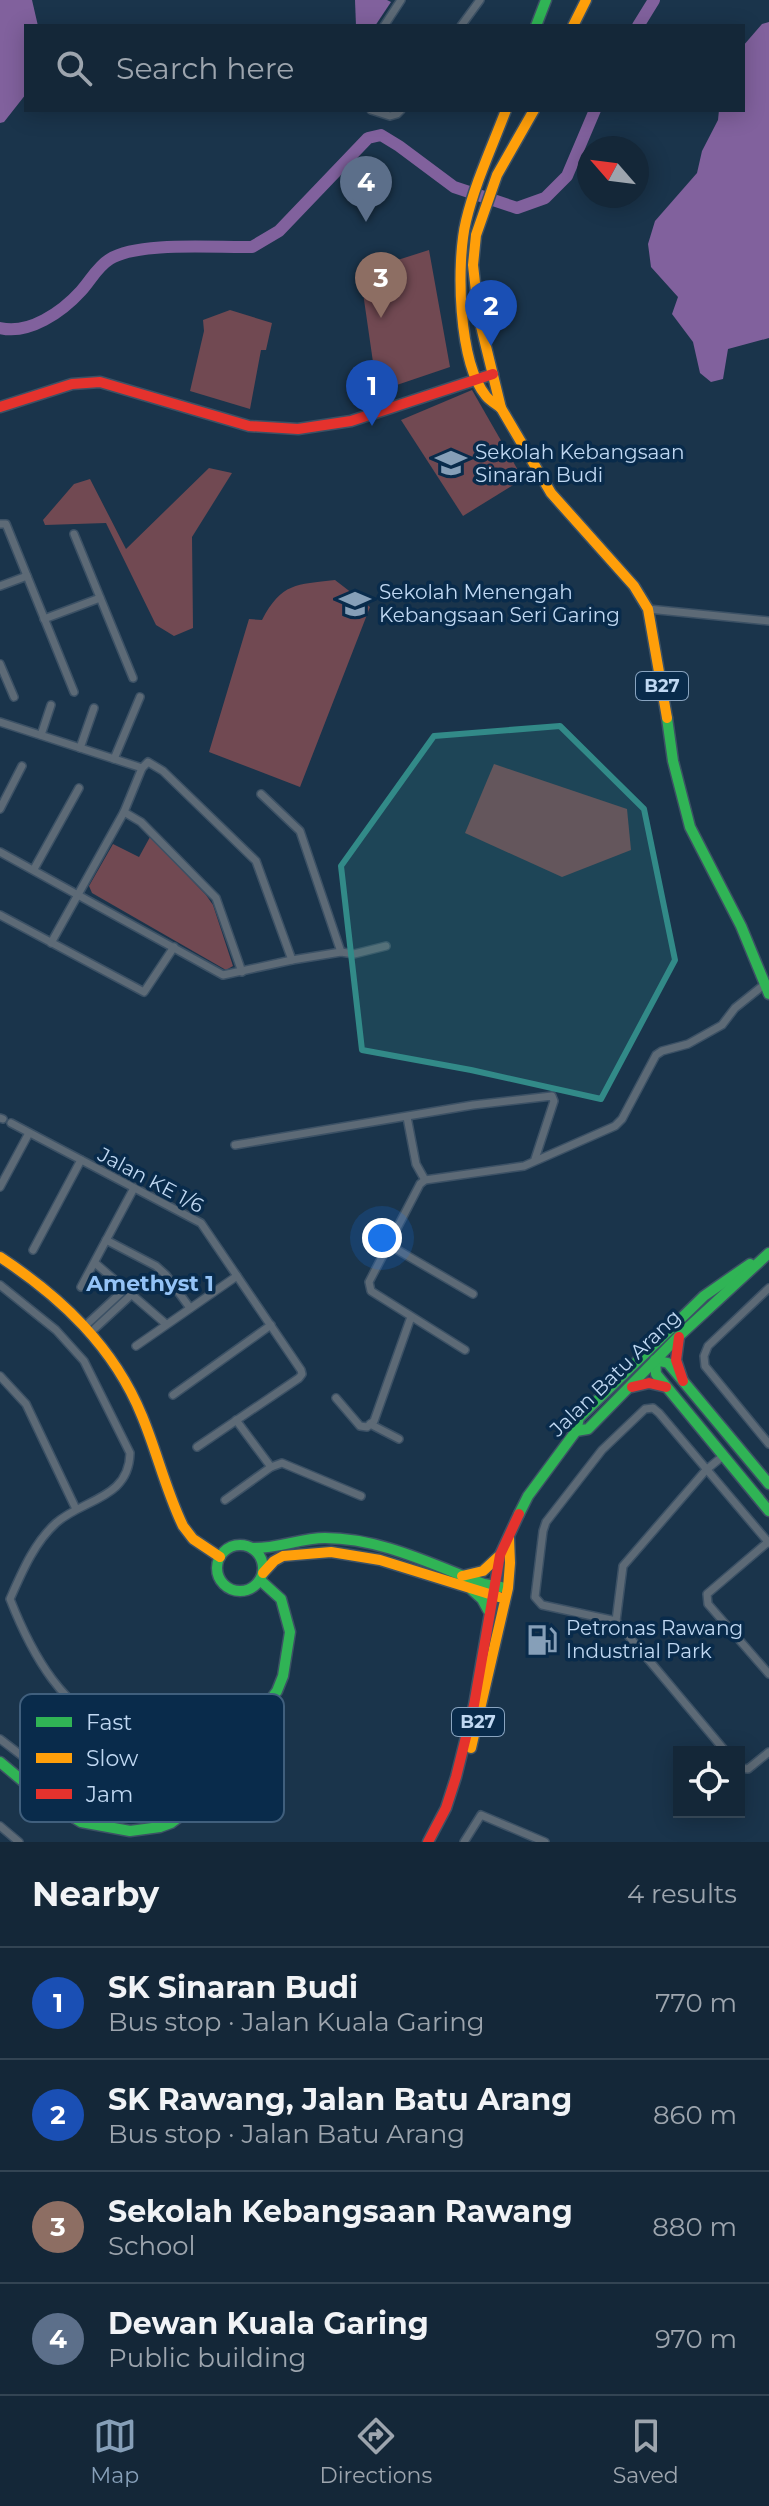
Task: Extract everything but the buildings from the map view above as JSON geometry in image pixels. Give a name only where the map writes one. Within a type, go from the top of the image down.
[{"type":"main road","points":[[535,24],[546,0]]},
{"type":"main road","points":[[574,24],[586,0]]},
{"type":"main road","name":"B27","points":[[501,408],[486,396],[476,378],[468,349],[460,287],[460,252],[470,209],[505,112]]},
{"type":"main road","name":"B27","points":[[533,112],[497,175],[476,235],[473,265],[479,318],[501,408],[551,493],[634,586],[648,609],[673,761],[687,819],[741,926],[767,989]]},
{"type":"main road","points":[[0,407],[72,384],[100,382],[249,426],[298,429],[351,421],[493,374]]},
{"type":"main road","points":[[576,1431],[579,1418],[704,1296],[745,1266],[765,1256]]},
{"type":"main road","name":"Jalan Batu Arang","points":[[428,1842],[446,1808],[456,1777],[474,1705],[500,1555],[528,1496],[576,1431],[588,1429],[679,1336],[765,1256]]},
{"type":"main road","points":[[0,1257],[27,1275],[88,1329],[120,1369],[182,1523],[196,1542],[220,1557]]},
{"type":"main road","points":[[679,1336],[676,1360],[683,1381]]},
{"type":"main road","points":[[658,1340],[656,1374],[769,1511]]},
{"type":"main road","points":[[634,1363],[645,1359],[668,1363],[769,1484]]},
{"type":"main road","points":[[627,1389],[640,1383],[666,1387]]},
{"type":"main road","points":[[492,1590],[472,1590],[376,1558],[346,1552],[288,1553],[276,1559],[248,1590],[240,1591],[225,1585],[218,1572],[220,1557],[238,1545],[266,1550],[286,1543],[324,1538],[353,1540],[379,1545],[505,1593]]},
{"type":"main road","name":"Jalan Batu Arang","points":[[435,1842],[451,1809],[483,1707],[512,1555],[509,1538]]},
{"type":"main road","points":[[252,1548],[261,1558],[261,1576],[281,1599],[290,1632],[283,1676],[275,1694]]},
{"type":"main road","points":[[462,1576],[491,1568],[500,1555]]},
{"type":"main road","points":[[472,1590],[489,1611]]},
{"type":"main road","points":[[0,1762],[20,1779]]},
{"type":"main road","points":[[81,1822],[130,1831],[172,1822]]},
{"type":"street","points":[[385,24],[401,0]]},
{"type":"street","points":[[462,24],[480,0]]},
{"type":"street","points":[[534,24],[539,0]]},
{"type":"street","points":[[377,112],[390,116],[399,112]]},
{"type":"street","points":[[0,524],[6,524],[74,692]]},
{"type":"street","points":[[74,534],[133,678]]},
{"type":"street","points":[[0,586],[27,576]]},
{"type":"street","points":[[44,619],[100,598]]},
{"type":"street","points":[[648,609],[769,621]]},
{"type":"street","points":[[0,664],[14,697]]},
{"type":"street","points":[[114,759],[140,697]]},
{"type":"street","points":[[41,735],[51,705]]},
{"type":"street","points":[[80,748],[94,708]]},
{"type":"street","points":[[0,722],[142,768]]},
{"type":"street","points":[[51,943],[124,812],[142,768],[148,762],[256,861],[292,960]]},
{"type":"street","points":[[0,809],[22,766]]},
{"type":"street","points":[[34,869],[79,788]]},
{"type":"street","points":[[261,794],[300,831],[341,952]]},
{"type":"street","points":[[124,812],[141,822],[216,898],[242,972]]},
{"type":"street","points":[[0,852],[223,975],[292,960],[341,952],[349,955],[386,946]]},
{"type":"street","points":[[0,915],[144,992],[174,947]]},
{"type":"street","points":[[465,1350],[371,1291],[369,1286],[420,1184],[425,1180],[524,1166],[615,1126],[622,1119],[656,1055],[688,1044],[722,1025],[735,1008],[767,989]]},
{"type":"street","points":[[235,1145],[473,1105],[552,1096],[554,1101],[535,1159]]},
{"type":"street","points":[[407,1117],[416,1164],[425,1180]]},
{"type":"street","name":"Jalan KE 1/6","points":[[5,1120],[201,1223],[302,1374],[236,1420]]},
{"type":"street","points":[[0,1187],[29,1133]]},
{"type":"street","points":[[33,1250],[81,1160]]},
{"type":"street","points":[[81,1287],[134,1188]]},
{"type":"street","points":[[106,1240],[156,1266],[190,1308]]},
{"type":"street","points":[[389,1245],[473,1294]]},
{"type":"street","points":[[95,1263],[166,1324]]},
{"type":"street","points":[[136,1346],[237,1276]]},
{"type":"street","points":[[0,1285],[56,1330],[84,1361],[130,1453],[130,1460],[115,1491],[76,1509],[56,1523],[38,1544],[10,1599],[30,1647],[64,1694]]},
{"type":"street","points":[[769,1288],[708,1346],[704,1356],[705,1366],[769,1444]]},
{"type":"street","points":[[88,1329],[128,1292]]},
{"type":"street","points":[[336,1398],[360,1426],[367,1427],[374,1421],[411,1317]]},
{"type":"street","points":[[173,1395],[271,1325]]},
{"type":"street","points":[[0,1376],[26,1404],[76,1509]]},
{"type":"street","points":[[721,1746],[616,1621],[542,1605],[535,1597],[546,1522],[602,1450],[645,1409],[653,1408],[659,1413],[768,1542],[707,1594],[708,1604],[769,1674]]},
{"type":"street","points":[[197,1447],[236,1420],[271,1467]]},
{"type":"street","points":[[370,1424],[399,1439]]},
{"type":"street","points":[[616,1621],[623,1566],[706,1470],[723,1456]]},
{"type":"street","points":[[225,1500],[271,1467],[282,1463],[361,1496]]},
{"type":"street","points":[[0,1597],[10,1599]]},
{"type":"street","points":[[0,1739],[20,1754]]},
{"type":"street","points":[[745,1769],[769,1752]]},
{"type":"street","points":[[464,1842],[478,1817],[484,1815],[545,1842]]},
{"type":"street","points":[[0,1826],[19,1842]]},
{"type":"highlighted area","points":[[560,726],[644,809],[675,960],[601,1099],[362,1050],[341,866],[434,736]]},
{"type":"shaded area","points":[[0,0],[32,0],[38,24],[24,24],[24,97],[0,123]]},
{"type":"shaded area","points":[[355,0],[391,2],[376,24],[356,24]]},
{"type":"shaded area","points":[[769,22],[769,338],[728,349],[723,379],[711,382],[700,373],[693,342],[672,314],[678,297],[651,267],[648,244],[655,221],[697,173],[702,151],[718,120],[719,112],[745,112],[745,44],[762,24]]},
{"type":"shaded area","points":[[429,250],[450,367],[385,389],[379,368],[374,369],[360,272]]},
{"type":"shaded area","points":[[230,310],[272,323],[266,350],[261,350],[250,409],[190,391],[204,331],[203,320]]},
{"type":"shaded area","points":[[472,390],[523,479],[463,516],[401,420]]},
{"type":"shaded area","points":[[209,468],[232,473],[192,537],[193,628],[174,636],[156,625],[106,523],[45,525],[43,520],[74,484],[90,479],[126,549]]},
{"type":"shaded area","points":[[335,580],[370,607],[300,787],[209,752],[249,619],[262,620],[276,598],[291,588]]},
{"type":"shaded area","points":[[494,764],[627,809],[631,850],[562,877],[465,833]]},
{"type":"shaded area","points":[[150,837],[213,905],[233,966],[226,970],[92,893],[89,886],[113,844],[139,857]]},
{"type":"waterway","points":[[639,24],[654,0]]},
{"type":"waterway","points":[[0,328],[22,328],[55,314],[85,287],[105,262],[123,253],[199,246],[252,247],[279,231],[368,138],[381,135],[454,187],[517,208],[545,198],[567,176],[594,112]]},
{"type":"traffic: fast","points":[[537,24],[546,0]]},
{"type":"traffic: fast","points":[[667,718],[673,761],[690,827],[741,926],[769,994]]},
{"type":"traffic: fast","points":[[519,1514],[528,1496],[576,1431],[588,1429],[679,1336],[769,1253]]},
{"type":"traffic: fast","points":[[576,1431],[579,1418],[704,1296],[750,1264]]},
{"type":"traffic: fast","points":[[769,1484],[668,1363],[655,1360],[656,1374],[769,1511]]},
{"type":"traffic: fast","points":[[252,1548],[316,1538],[346,1539],[386,1548],[484,1584],[501,1587]]},
{"type":"traffic: fast","points":[[240,1545],[256,1552],[263,1568],[256,1584],[240,1591],[224,1584],[217,1568],[224,1552],[240,1545]]},
{"type":"traffic: fast","points":[[260,1580],[281,1599],[290,1632],[283,1676],[275,1694]]},
{"type":"traffic: fast","points":[[472,1590],[488,1610]]},
{"type":"traffic: fast","points":[[0,1762],[20,1779]]},
{"type":"traffic: fast","points":[[81,1822],[130,1831],[172,1822]]},
{"type":"traffic: slow","points":[[574,24],[586,0]]},
{"type":"traffic: slow","points":[[501,408],[486,396],[470,360],[462,312],[461,261],[466,221],[505,112]]},
{"type":"traffic: slow","points":[[533,112],[497,175],[476,235],[473,265],[479,318],[501,408],[551,493],[634,586],[648,609],[667,718]]},
{"type":"traffic: slow","points":[[0,1257],[44,1289],[101,1346],[117,1368],[142,1416],[183,1526],[193,1539],[220,1557]]},
{"type":"traffic: slow","points":[[471,1748],[508,1588],[509,1538]]},
{"type":"traffic: slow","points":[[263,1573],[283,1556],[331,1552],[380,1560],[499,1597]]},
{"type":"traffic: slow","points":[[462,1576],[483,1571],[498,1557]]},
{"type":"traffic: jam","points":[[0,407],[72,384],[100,382],[249,426],[298,429],[351,421],[493,374]]},
{"type":"traffic: jam","points":[[679,1337],[676,1360],[683,1381]]},
{"type":"traffic: jam","points":[[632,1387],[649,1383],[666,1387]]},
{"type":"traffic: jam","points":[[428,1842],[446,1808],[456,1777],[474,1705],[500,1555],[519,1514]]},
{"type":"place","name":"Dewan Kuala Garing","points":[[366,222]]},
{"type":"place","name":"Sekolah Kebangsaan Rawang","points":[[381,318]]},
{"type":"place","name":"SK Rawang, Jalan Batu Arang","points":[[491,346]]},
{"type":"place","name":"SK Sinaran Budi","points":[[372,426]]},
{"type":"place","name":"Sekolah Kebangsaan Sinaran Budi","points":[[451,463]]},
{"type":"place","name":"Sekolah Menengah Kebangsaan Seri Garing","points":[[355,604]]},
{"type":"place","name":"Petronas Rawang Industrial Park","points":[[542,1640]]},
{"type":"district","name":"Amethyst 1","points":[[150,1283]]}]
